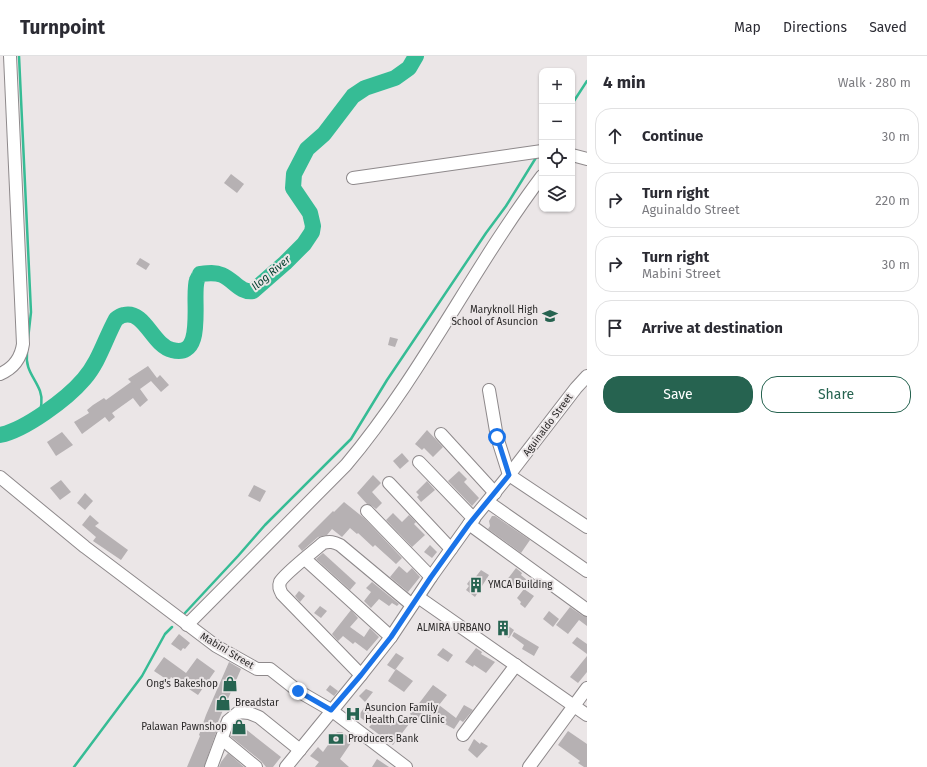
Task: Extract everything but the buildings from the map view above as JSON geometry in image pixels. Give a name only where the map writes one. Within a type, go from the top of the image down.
[{"type":"street","points":[[0,374],[12,367],[18,360],[22,353],[23,344],[10,56]]},
{"type":"street","points":[[353,178],[539,151]]},
{"type":"street","points":[[575,156],[587,159]]},
{"type":"street","points":[[187,625],[346,465],[365,443],[400,394],[502,234],[539,180]]},
{"type":"street","name":"Aguinaldo Street","points":[[286,767],[391,637],[451,549],[576,388],[587,376]]},
{"type":"street","points":[[489,390],[497,437],[509,475],[587,528]]},
{"type":"street","points":[[441,434],[491,497],[587,571]]},
{"type":"street","points":[[419,462],[472,522],[587,610]]},
{"type":"street","name":"Mabini Street","points":[[0,476],[85,547],[216,646],[257,669],[270,669],[298,691],[331,710],[405,767]]},
{"type":"street","points":[[388,483],[451,549]]},
{"type":"street","points":[[367,511],[431,577]]},
{"type":"street","points":[[361,675],[287,599],[279,588],[280,582],[284,576],[323,543],[328,541],[340,545],[415,601],[516,665],[587,715]]},
{"type":"street","points":[[305,559],[391,637]]},
{"type":"street","points":[[463,735],[516,665]]},
{"type":"street","points":[[529,767],[587,688]]},
{"type":"street","points":[[211,767],[228,721],[239,712],[249,713],[259,717],[300,750]]},
{"type":"street","points":[[222,739],[256,767]]},
{"type":"waterway","points":[[19,56],[31,312],[28,339]]},
{"type":"waterway","name":"Ilog River","points":[[0,435],[21,427],[45,413],[77,387],[94,365],[116,319],[123,315],[131,315],[138,318],[165,347],[172,350],[183,351],[190,346],[194,336],[196,288],[197,279],[200,274],[219,274],[226,277],[244,290],[253,291],[285,263],[304,244],[312,232],[313,226],[310,213],[293,188],[294,174],[307,149],[324,134],[353,96],[365,88],[395,78],[409,68],[416,56]]},
{"type":"waterway","points":[[575,99],[587,81]]},
{"type":"waterway","points":[[185,613],[265,525],[351,439],[387,380],[486,233],[506,206],[537,156]]},
{"type":"waterway","points":[[27,352],[27,364],[41,394],[39,417]]},
{"type":"waterway","points":[[74,767],[142,676],[165,634],[172,627]]},
{"type":"place","name":"Maryknoll High School of Asuncion","points":[[550,316]]},
{"type":"place","name":"YMCA Building","points":[[476,585]]},
{"type":"place","name":"ALMIRA URBANO","points":[[503,628]]},
{"type":"place","name":"Ong's Bakeshop","points":[[230,684]]},
{"type":"place","name":"Breadstar","points":[[223,703]]},
{"type":"place","name":"Asuncion Family Health Care Clinic","points":[[353,714]]},
{"type":"place","name":"Palawan Pawnshop","points":[[239,727]]},
{"type":"place","name":"Producers Bank","points":[[336,739]]},
{"type":"route","points":[[298,691],[331,710],[391,637],[469,524],[509,475],[497,437]]}]
